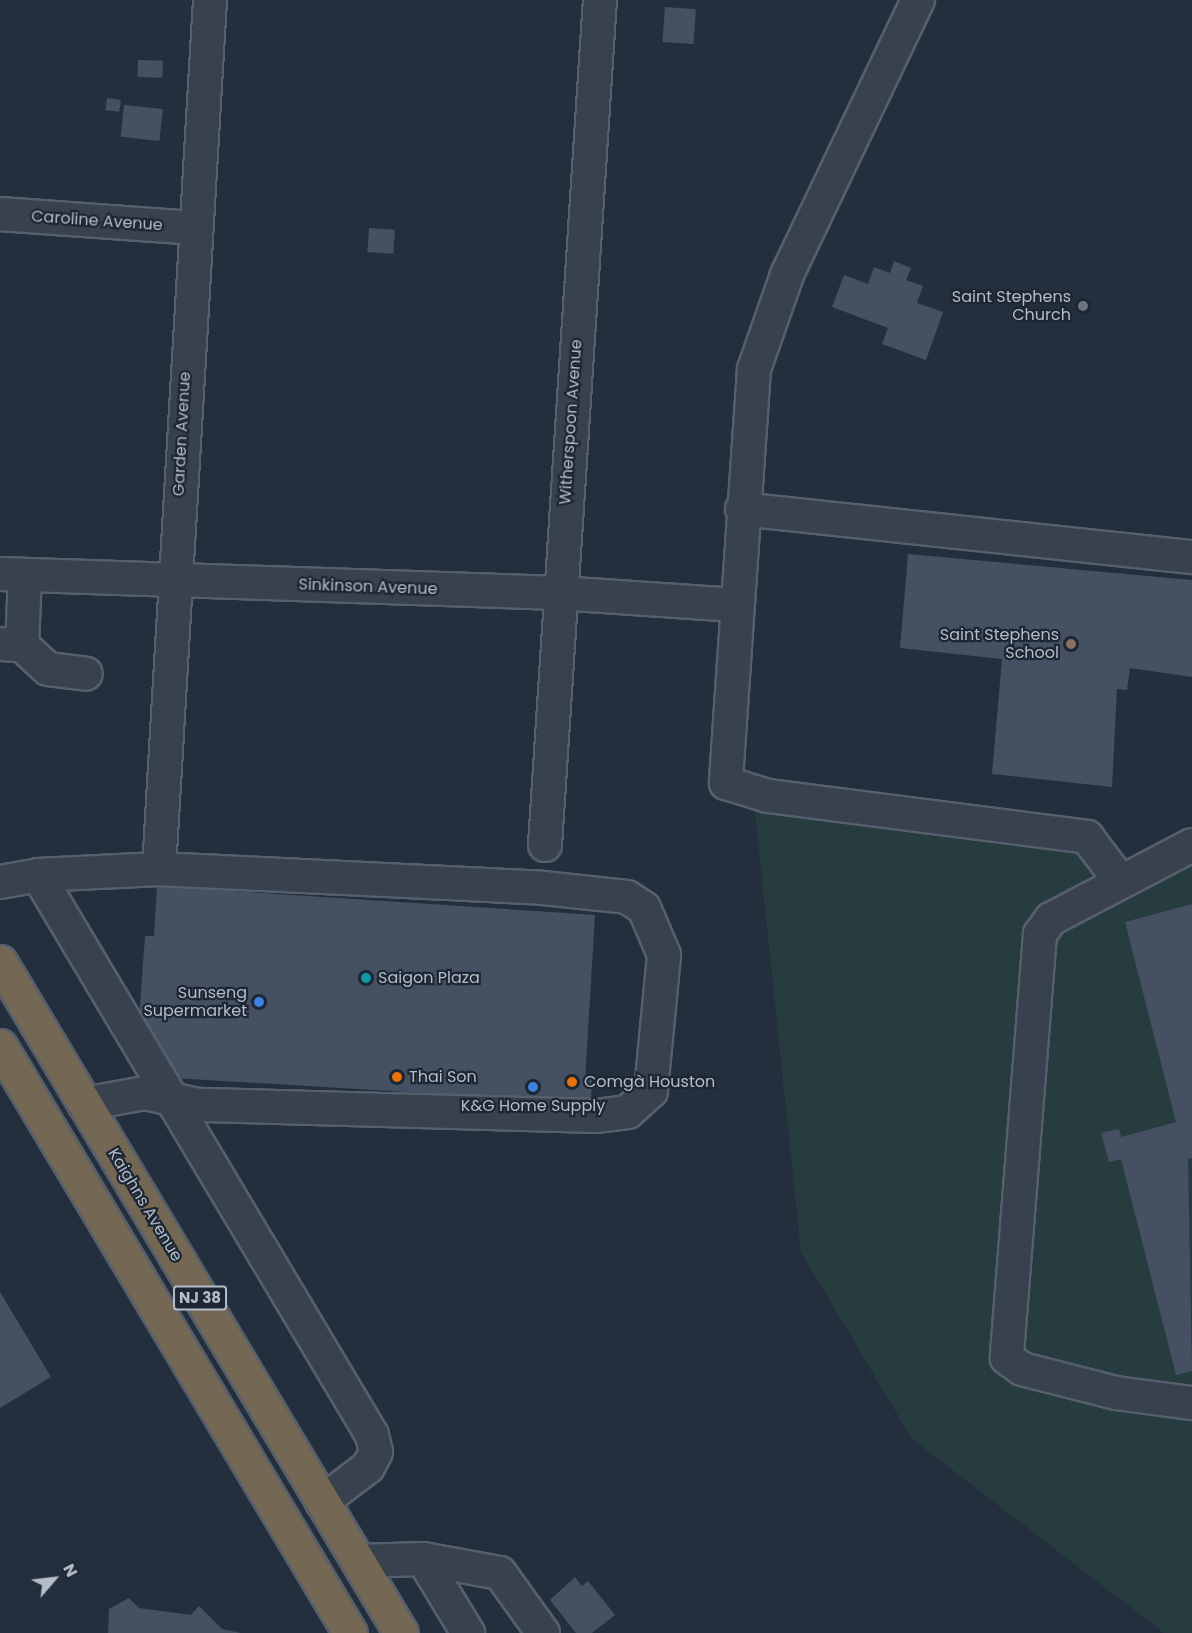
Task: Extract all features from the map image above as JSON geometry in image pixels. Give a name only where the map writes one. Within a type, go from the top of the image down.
[{"type":"highway","name":"Kaighns Avenue","points":[[0,962],[401,1633]]},
{"type":"highway","name":"NJ 38","points":[[0,1046],[350,1633]]},
{"type":"street","name":"Garden Avenue","points":[[159,869],[194,228],[210,0]]},
{"type":"street","name":"Witherspoon Avenue","points":[[545,845],[559,593],[600,0]]},
{"type":"street","points":[[918,0],[780,295],[754,369],[742,509],[726,783],[768,796],[1087,837],[1121,882]]},
{"type":"street","name":"Caroline Avenue","points":[[0,214],[194,228]]},
{"type":"street","points":[[742,509],[1192,557]]},
{"type":"street","name":"Sinkinson Avenue","points":[[13,574],[559,593],[736,605]]},
{"type":"street","points":[[13,574],[11,644],[48,669],[86,674]]},
{"type":"street","points":[[1192,845],[1050,919],[1040,934],[1007,1358],[1022,1369],[1116,1394],[1192,1403]]},
{"type":"street","points":[[0,882],[38,875],[159,869],[543,888],[627,897],[644,908],[664,955],[651,1091],[628,1112],[597,1116],[198,1105],[145,1093],[84,1104]]},
{"type":"street","points":[[38,875],[372,1435],[376,1452],[368,1467],[322,1502]]},
{"type":"street","points":[[358,1561],[423,1559],[500,1573],[540,1632]]},
{"type":"street","points":[[423,1559],[468,1633]]},
{"type":"green space","points":[[754,803],[1033,847],[1192,865],[1192,1633],[1164,1633],[912,1439],[801,1252]]},
{"type":"building","points":[[665,7],[696,9],[693,44],[663,42]]},
{"type":"building","points":[[138,60],[163,61],[162,78],[137,77]]},
{"type":"building","points":[[107,98],[121,100],[119,112],[105,110]]},
{"type":"building","points":[[124,105],[163,109],[159,141],[121,137]]},
{"type":"building","points":[[369,228],[395,230],[393,254],[367,252]]},
{"type":"building","points":[[894,261],[911,268],[906,280],[923,286],[917,303],[943,312],[926,360],[882,344],[888,328],[832,307],[844,275],[868,284],[874,267],[890,273]]},
{"type":"building","points":[[908,554],[1192,580],[1192,677],[1130,668],[1127,690],[1117,689],[1112,787],[992,774],[1002,659],[900,648]]},
{"type":"building","name":"Saigon Plaza","points":[[157,886],[595,915],[585,1080],[592,1078],[591,1103],[173,1078],[139,1020],[145,936],[154,936]]},
{"type":"building","points":[[1192,904],[1192,1158],[1188,1159],[1192,1371],[1176,1375],[1121,1159],[1109,1162],[1101,1133],[1119,1129],[1121,1137],[1176,1122],[1125,922]]},
{"type":"building","points":[[0,1292],[51,1377],[0,1408]]},
{"type":"building","points":[[575,1577],[582,1586],[588,1581],[615,1615],[592,1633],[576,1633],[550,1600]]},
{"type":"building","points":[[129,1598],[139,1608],[191,1615],[199,1606],[222,1629],[241,1633],[108,1633],[109,1609]]},
{"type":"place","name":"Saint Stephens Church","points":[[1083,306]]},
{"type":"place","name":"Saint Stephens School","points":[[1071,644]]},
{"type":"place","name":"Saigon Plaza","points":[[366,978]]},
{"type":"place","name":"Sunseng Supermarket","points":[[259,1002]]},
{"type":"place","name":"Thai Son","points":[[397,1077]]},
{"type":"place","name":"Comgà Houston","points":[[572,1082]]},
{"type":"place","name":"K&G Home Supply","points":[[533,1087]]}]
